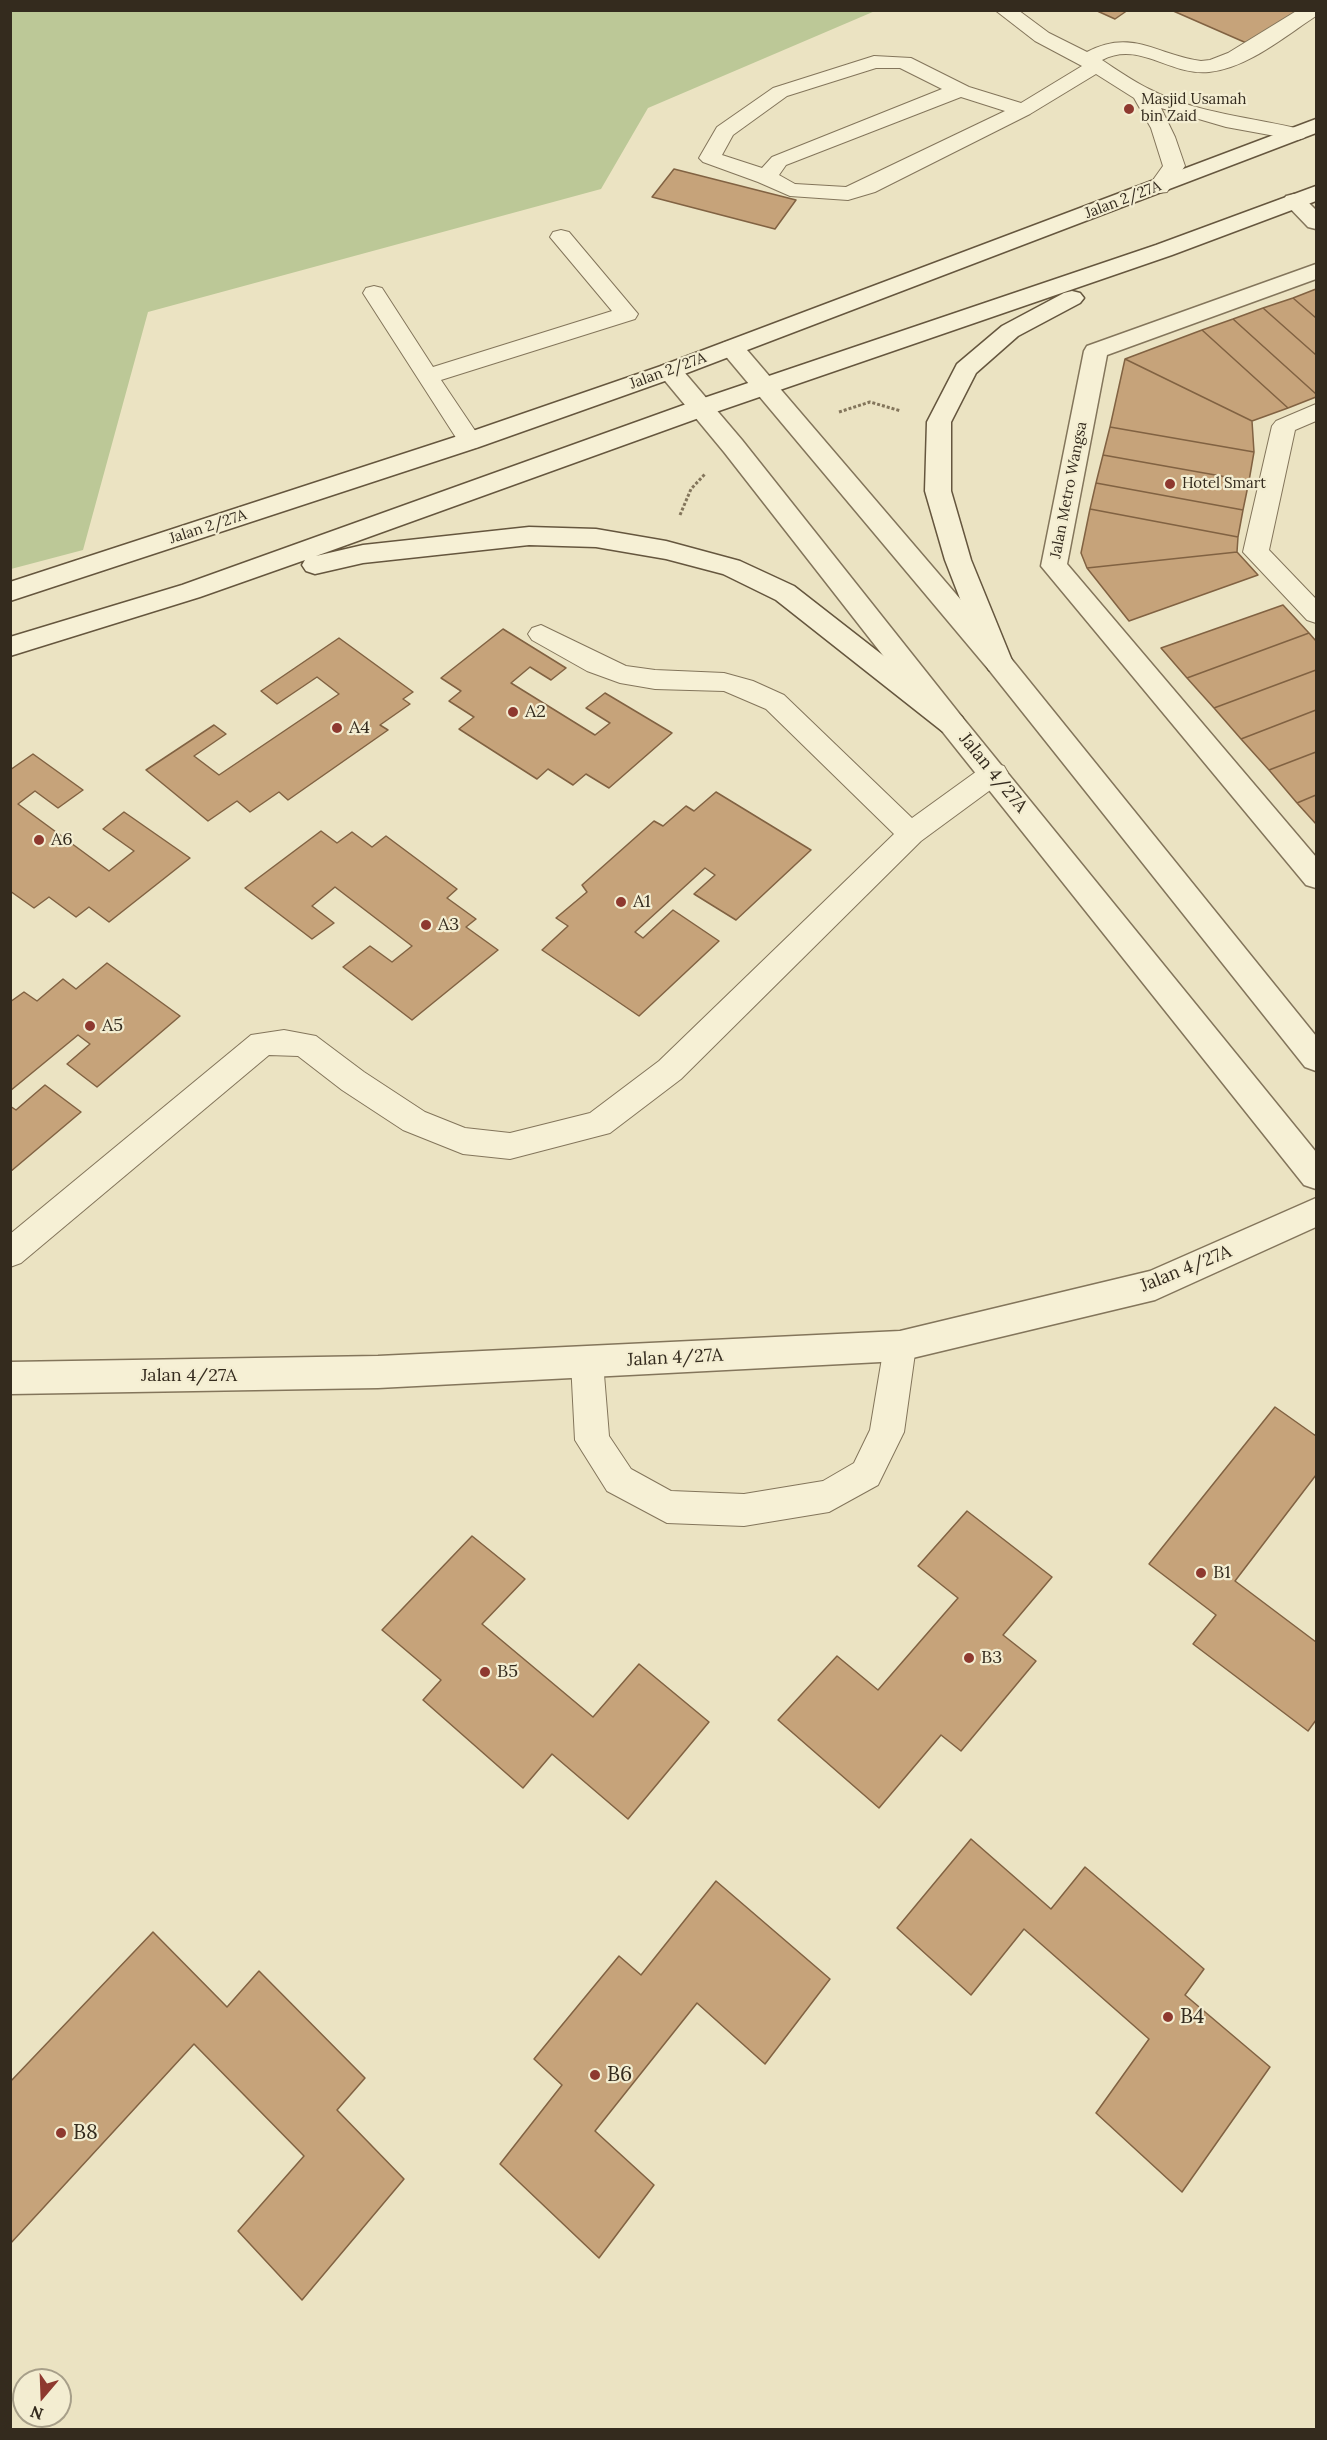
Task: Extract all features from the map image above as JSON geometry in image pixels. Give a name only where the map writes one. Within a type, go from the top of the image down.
[{"type":"main road","name":"Jalan 2/27A","points":[[10,592],[470,441],[670,371],[1307,130]]},
{"type":"main road","points":[[10,647],[191,591],[701,408],[1164,250],[1317,193]]},
{"type":"main road","points":[[1294,201],[1317,222]]},
{"type":"main road","points":[[999,663],[957,560],[938,491],[939,422],[966,369],[1010,331],[1164,250]]},
{"type":"main road","name":"Jalan Metro Wangsa","points":[[1317,271],[1096,351],[1054,566],[1317,877]]},
{"type":"main road","points":[[732,348],[999,663],[1317,1058]]},
{"type":"main road","name":"Jalan 4/27A","points":[[670,371],[734,446],[952,724],[994,773],[1317,1175]]},
{"type":"main road","points":[[191,591],[363,554],[529,536],[596,538],[666,550],[731,567],[785,593],[952,724]]},
{"type":"main road","name":"Jalan 4/27A","points":[[10,1378],[313,1375],[900,1346],[1155,1285],[1317,1212]]},
{"type":"lane","points":[[1005,10],[1042,37],[1092,63],[1142,94],[1182,109],[1226,120],[1307,130]]},
{"type":"lane","points":[[1023,110],[962,91],[904,62],[874,62],[780,92],[724,131],[710,158],[766,177],[790,190],[848,194],[867,187],[1023,110],[1115,47],[1145,49],[1190,65],[1210,67],[1227,61],[1313,10]]},
{"type":"lane","points":[[766,177],[779,161],[944,95],[962,91]]},
{"type":"lane","points":[[1142,94],[1157,118],[1174,166],[1159,186]]},
{"type":"lane","points":[[427,377],[627,314],[561,237]]},
{"type":"lane","points":[[374,293],[470,441]]},
{"type":"lane","points":[[1317,412],[1284,426],[1256,552],[1317,614]]},
{"type":"lane","points":[[541,633],[604,669],[631,677],[663,681],[725,682],[748,689],[775,702],[911,834]]},
{"type":"lane","points":[[10,1253],[262,1044],[284,1042],[306,1045],[353,1081],[414,1121],[463,1141],[510,1146],[599,1124],[670,1070],[911,834],[994,773]]},
{"type":"lane","points":[[587,1362],[592,1440],[619,1480],[667,1507],[744,1510],[829,1496],[866,1474],[887,1432],[900,1346]]},
{"type":"path","points":[[798,425],[870,402],[939,422]]},
{"type":"path","points":[[666,550],[690,489],[734,446]]},
{"type":"green space","points":[[11,10],[875,11],[648,108],[601,189],[148,312],[83,550],[11,569]]},
{"type":"building","points":[[1095,10],[1128,10],[1115,19]]},
{"type":"building","points":[[1171,10],[1299,10],[1251,45]]},
{"type":"building","points":[[674,169],[796,200],[775,229],[652,197]]},
{"type":"building","points":[[1316,289],[1316,318],[1293,298]]},
{"type":"building","points":[[1293,298],[1316,318],[1316,355],[1263,308]]},
{"type":"building","points":[[1263,308],[1316,355],[1316,394],[1233,319]]},
{"type":"building","points":[[1233,319],[1316,394],[1316,397],[1288,408],[1202,330]]},
{"type":"building","points":[[1202,330],[1288,408],[1252,421],[1125,359]]},
{"type":"building","points":[[1125,359],[1252,421],[1254,452],[1110,427]]},
{"type":"building","points":[[1110,427],[1254,452],[1249,481],[1103,455]]},
{"type":"building","points":[[1103,455],[1249,481],[1243,510],[1096,483]]},
{"type":"building","points":[[1096,483],[1243,510],[1238,537],[1090,509]]},
{"type":"building","points":[[1090,509],[1238,537],[1237,552],[1087,568],[1081,553]]},
{"type":"building","points":[[1237,552],[1258,575],[1129,621],[1087,568]]},
{"type":"building","points":[[1283,605],[1309,633],[1187,678],[1161,648]]},
{"type":"building","name":"A2","points":[[503,629],[566,668],[551,680],[530,667],[511,683],[595,735],[610,723],[586,708],[605,693],[672,733],[609,788],[586,774],[573,785],[548,769],[537,779],[459,729],[474,717],[449,701],[461,691],[441,678]]},
{"type":"building","points":[[1309,633],[1316,641],[1316,670],[1214,708],[1187,678]]},
{"type":"building","name":"A4","points":[[339,638],[413,692],[403,699],[410,704],[380,725],[388,730],[288,800],[279,792],[250,812],[237,801],[208,821],[146,770],[214,725],[226,734],[194,756],[219,775],[339,694],[317,677],[277,704],[261,691]]},
{"type":"building","points":[[1316,670],[1316,710],[1241,739],[1214,708]]},
{"type":"building","points":[[1316,710],[1316,752],[1269,770],[1241,739]]},
{"type":"building","points":[[1316,752],[1316,795],[1297,803],[1269,770]]},
{"type":"building","name":"A6","points":[[33,754],[83,790],[58,808],[35,791],[18,804],[109,871],[134,851],[103,829],[124,812],[190,858],[109,922],[89,907],[76,917],[49,897],[34,908],[10,891],[10,770]]},
{"type":"building","name":"A1","points":[[716,792],[811,850],[736,920],[694,894],[715,875],[705,868],[635,932],[643,938],[673,910],[719,941],[639,1016],[542,950],[568,926],[556,918],[587,892],[582,885],[654,821],[663,826],[686,806],[694,811]]},
{"type":"building","points":[[1316,795],[1316,824],[1297,803]]},
{"type":"building","name":"A3","points":[[321,831],[337,843],[352,832],[372,847],[386,836],[457,889],[447,898],[476,919],[466,927],[498,950],[412,1020],[343,967],[370,946],[392,962],[412,946],[335,887],[312,906],[334,923],[312,939],[245,888]]},
{"type":"building","name":"A5","points":[[107,963],[180,1016],[97,1087],[67,1064],[90,1044],[78,1035],[10,1091],[10,1002],[24,992],[37,1001],[63,979],[76,989]]},
{"type":"building","points":[[45,1085],[81,1112],[10,1172],[10,1106],[16,1110]]},
{"type":"building","name":"B1","points":[[1275,1407],[1316,1436],[1316,1475],[1235,1581],[1316,1642],[1316,1720],[1308,1731],[1193,1644],[1216,1615],[1149,1564]]},
{"type":"building","name":"B3","points":[[967,1511],[1052,1577],[1003,1635],[1036,1661],[961,1751],[941,1735],[879,1808],[778,1720],[837,1656],[878,1690],[958,1598],[918,1566]]},
{"type":"building","name":"B5","points":[[472,1536],[525,1579],[482,1624],[593,1717],[639,1664],[709,1722],[628,1819],[552,1754],[523,1788],[423,1700],[441,1680],[382,1630]]},
{"type":"building","name":"B4","points":[[971,1839],[1051,1909],[1085,1867],[1204,1969],[1185,1995],[1270,2067],[1182,2192],[1096,2113],[1149,2039],[1024,1929],[971,1995],[897,1928]]},
{"type":"building","name":"B6","points":[[716,1881],[830,1979],[765,2064],[697,2003],[595,2131],[654,2185],[599,2258],[500,2164],[562,2085],[534,2059],[619,1956],[641,1975]]},
{"type":"building","name":"B8","points":[[153,1932],[227,2007],[259,1971],[365,2078],[337,2110],[404,2179],[302,2300],[238,2231],[304,2156],[194,2044],[10,2244],[10,2082]]},
{"type":"place","name":"Masjid Usamah bin Zaid","points":[[1129,109]]},
{"type":"place","name":"Hotel Smart","points":[[1170,484]]},
{"type":"place","name":"A2","points":[[513,712]]},
{"type":"place","name":"A4","points":[[337,728]]},
{"type":"place","name":"A6","points":[[39,840]]},
{"type":"place","name":"A1","points":[[621,902]]},
{"type":"place","name":"A3","points":[[426,925]]},
{"type":"place","name":"A5","points":[[90,1026]]},
{"type":"place","name":"B1","points":[[1201,1573]]},
{"type":"place","name":"B3","points":[[969,1658]]},
{"type":"place","name":"B5","points":[[485,1672]]},
{"type":"place","name":"B4","points":[[1168,2017]]},
{"type":"place","name":"B6","points":[[595,2075]]},
{"type":"place","name":"B8","points":[[61,2133]]}]
